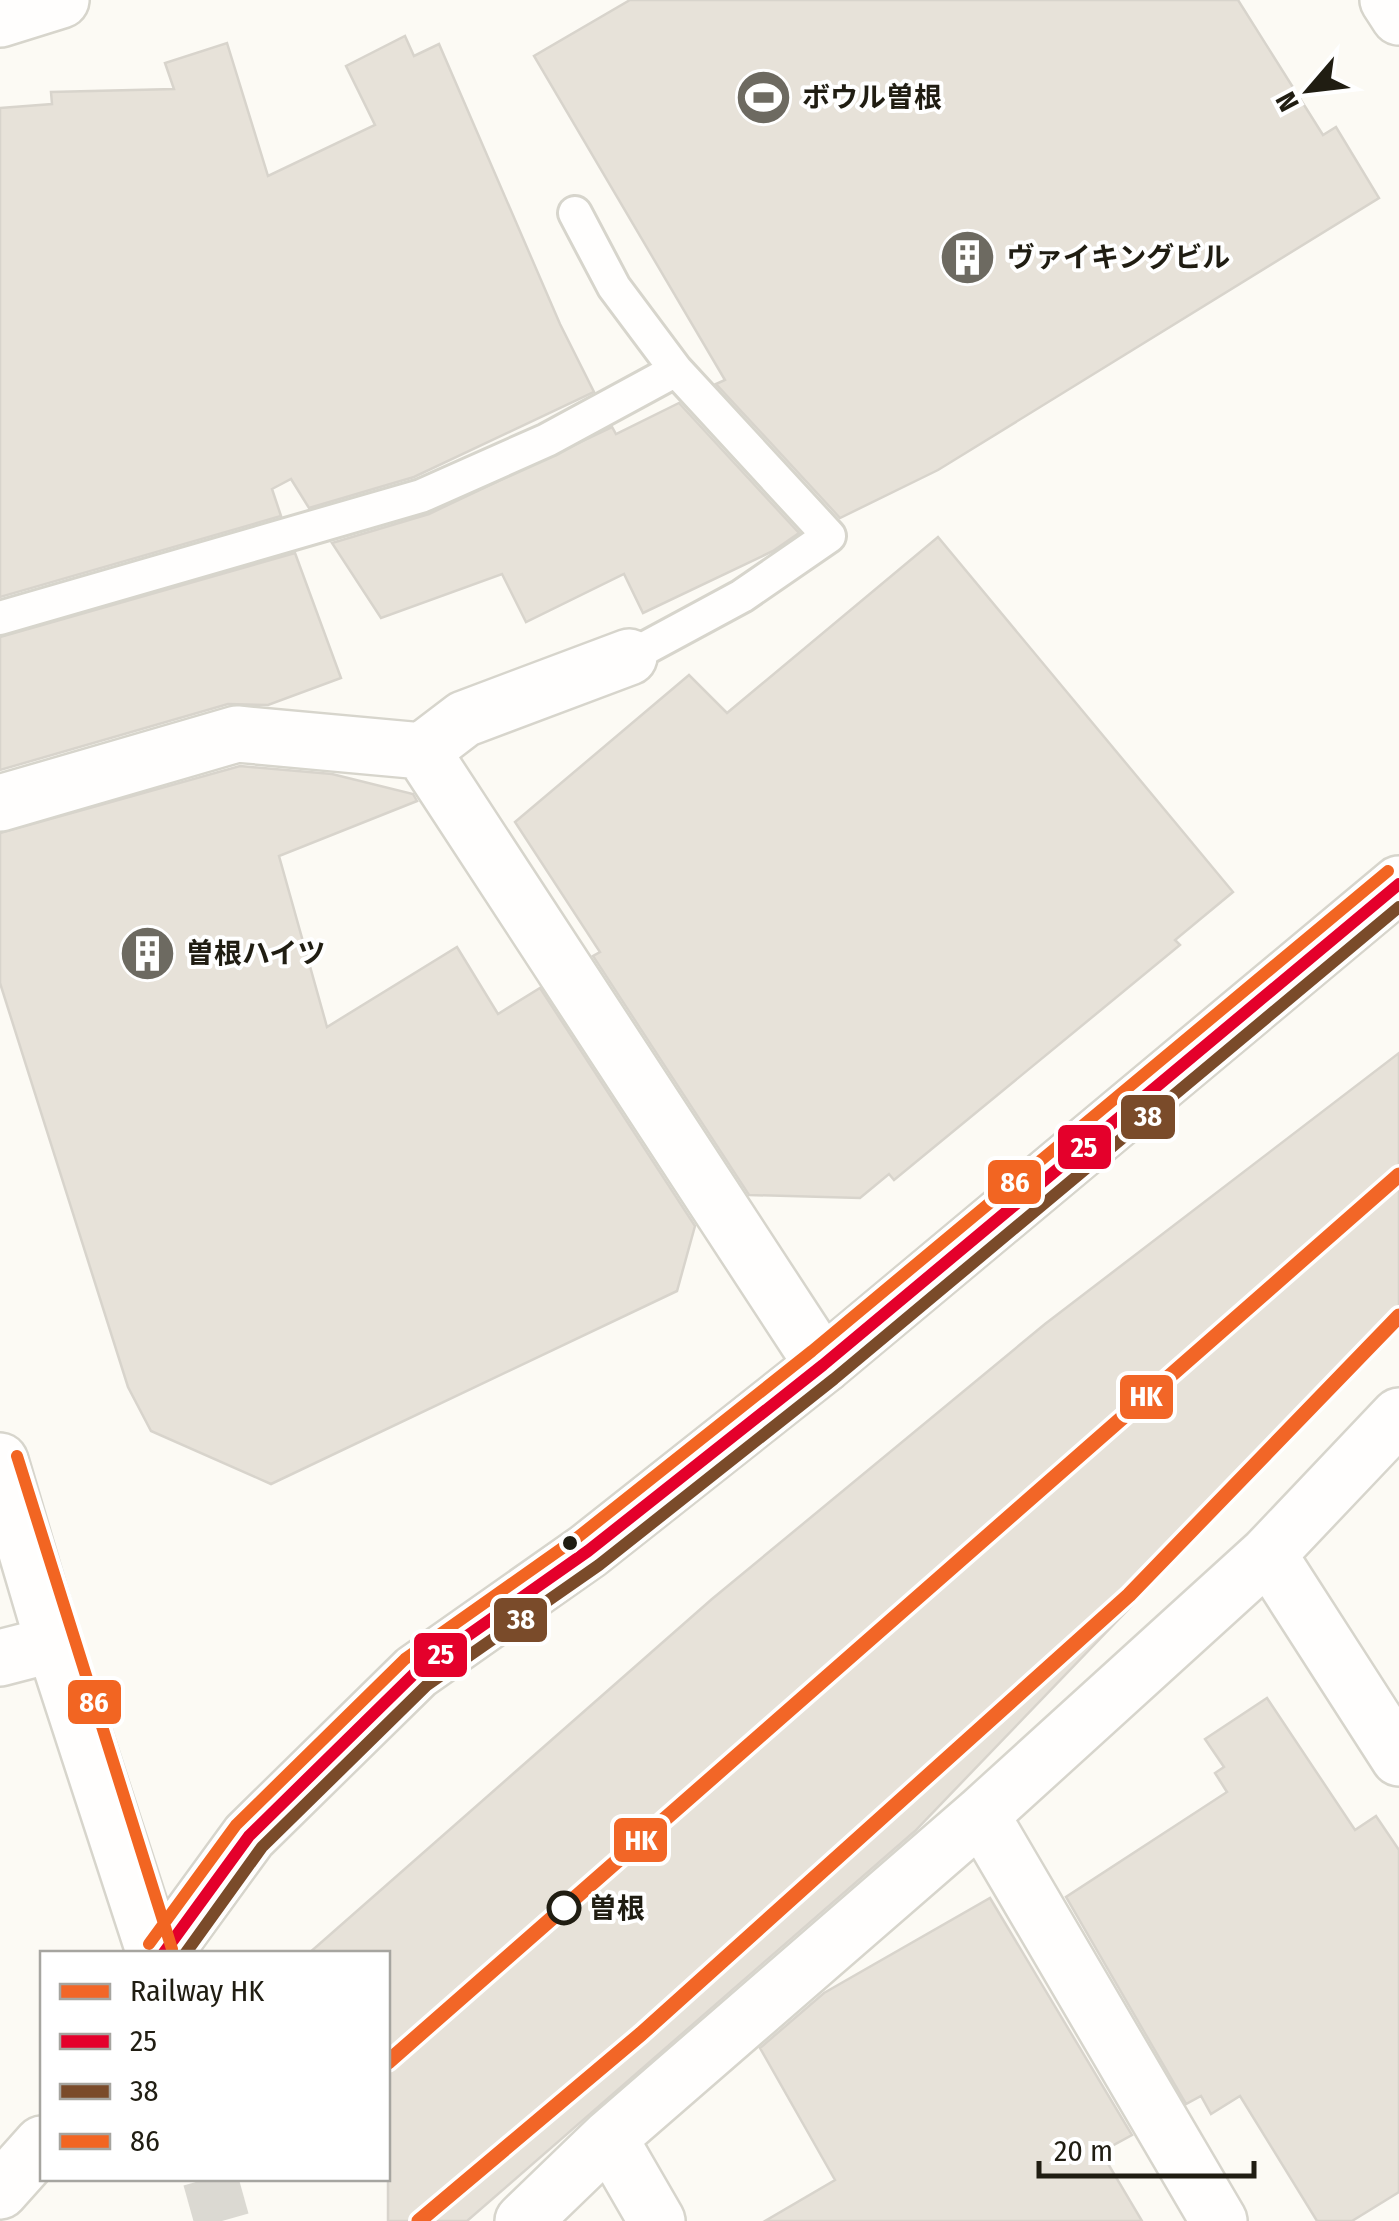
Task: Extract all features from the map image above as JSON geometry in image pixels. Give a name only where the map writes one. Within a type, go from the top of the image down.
[{"type":"street","points":[[0,20],[61,0]]},
{"type":"street","points":[[1388,0],[1399,17]]},
{"type":"street","points":[[0,803],[237,734],[422,751],[464,719],[628,657]]},
{"type":"street","points":[[422,751],[823,1365]]},
{"type":"street","points":[[165,1951],[249,1836],[416,1672],[588,1551],[823,1365],[1399,884]]},
{"type":"street","points":[[522,2221],[609,2138],[981,1815],[1268,1554],[1399,1416]]},
{"type":"street","points":[[0,1461],[54,1644],[154,1951]]},
{"type":"street","points":[[1268,1554],[1399,1758]]},
{"type":"street","points":[[0,1658],[54,1644]]},
{"type":"street","points":[[981,1815],[1219,2221]]},
{"type":"street","points":[[609,2138],[657,2221]]},
{"type":"street","points":[[0,2192],[40,2146]]},
{"type":"lane","points":[[575,213],[614,287],[676,370],[829,536],[742,596],[628,657]]},
{"type":"lane","points":[[0,618],[422,496],[547,440],[676,370]]},
{"type":"building","name":"ヴァイキングビル","points":[[630,0],[1238,0],[1323,135],[1336,127],[1379,198],[938,470],[840,518],[716,384],[725,380],[534,56]]},
{"type":"building","points":[[405,36],[414,56],[439,44],[560,324],[594,392],[414,477],[309,508],[291,479],[272,489],[281,516],[0,597],[0,108],[52,104],[51,92],[174,89],[165,63],[227,43],[268,176],[375,125],[346,66]]},
{"type":"building","points":[[679,403],[799,533],[773,551],[643,613],[624,574],[526,622],[502,574],[381,618],[332,543],[429,514],[612,427],[616,434]]},
{"type":"building","points":[[938,537],[1233,892],[1175,940],[1180,945],[894,1180],[889,1174],[860,1198],[749,1195],[593,956],[600,952],[515,822],[689,675],[727,713]]},
{"type":"building","points":[[295,553],[341,678],[268,705],[228,704],[0,770],[0,637]]},
{"type":"building","points":[[240,766],[332,774],[413,794],[417,801],[279,856],[327,1027],[457,947],[498,1014],[540,988],[695,1226],[677,1291],[271,1484],[151,1431],[128,1387],[0,983],[0,833]]},
{"type":"building","points":[[1399,1053],[1399,1328],[915,1831],[467,2221],[388,2221],[390,1951],[311,1951],[712,1599],[1045,1324]]},
{"type":"building","points":[[1267,1698],[1355,1830],[1376,1816],[1399,1850],[1399,2192],[1352,2221],[1317,2221],[1240,2096],[1211,2114],[1201,2096],[1186,2104],[1066,1897],[1227,1792],[1215,1773],[1224,1767],[1205,1739]]},
{"type":"building","points":[[990,1898],[1132,2135],[1101,2152],[1142,2221],[765,2221],[835,2180],[760,2048],[824,1993]]},
{"type":"tunnel","points":[[211,2181],[222,2221]]},
{"type":"rail line","name":"HK","points":[[390,2060],[1399,1175]]},
{"type":"rail line","name":"HK","points":[[419,2221],[641,2034],[1129,1595],[1399,1316]]},
{"type":"transit line","name":"86","points":[[149,1944],[236,1825],[405,1659],[578,1537],[812,1351],[1388,871]]},
{"type":"transit line","name":"25","points":[[165,1951],[249,1836],[416,1672],[588,1551],[823,1365],[1399,884]]},
{"type":"transit line","name":"38","points":[[187,1951],[262,1847],[427,1685],[599,1565],[834,1379],[1399,907]]},
{"type":"transit line","name":"86","points":[[17,1456],[172,1949]]},
{"type":"place","name":"ボウル曽根","points":[[763,97]]},
{"type":"place","name":"ヴァイキングビル","points":[[968,257]]},
{"type":"place","name":"曽根ハイツ","points":[[147,953]]},
{"type":"place","name":"曽根","points":[[564,1908]]}]
